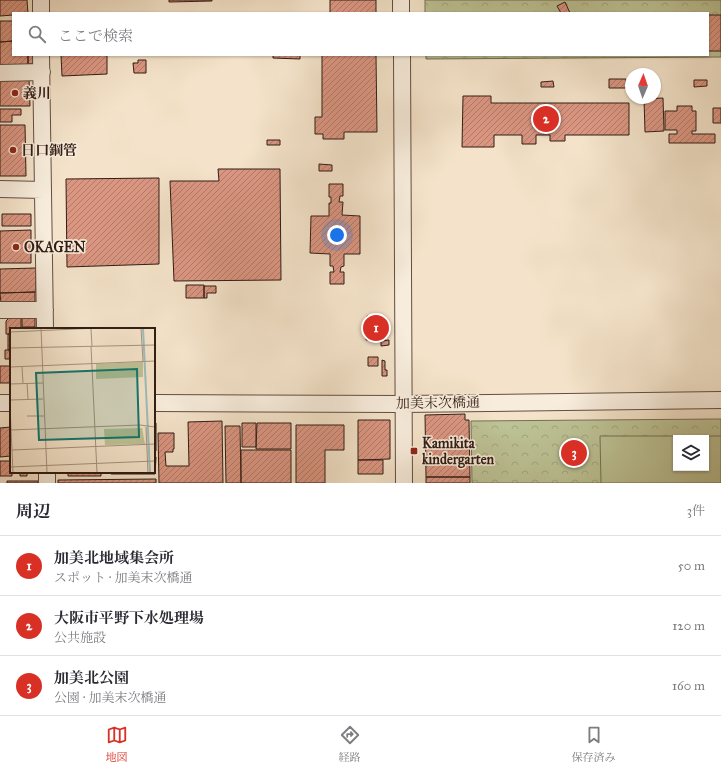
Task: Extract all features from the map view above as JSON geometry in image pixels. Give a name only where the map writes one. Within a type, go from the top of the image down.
[{"type":"street","points":[[41,0],[41,12]]},
{"type":"street","points":[[401,0],[401,12]]},
{"type":"street","points":[[41,56],[45,328]]},
{"type":"street","points":[[402,56],[404,483]]},
{"type":"street","points":[[0,73],[42,72]]},
{"type":"street","points":[[0,189],[43,190]]},
{"type":"street","points":[[0,310],[45,310]]},
{"type":"street","name":"加美末次橋通","points":[[155,403],[403,404],[721,400]]},
{"type":"green space","points":[[425,0],[721,0],[721,57],[426,59],[426,56],[709,56],[709,12],[425,12]]},
{"type":"green space","points":[[721,419],[721,483],[472,483],[471,421]]},
{"type":"green space","points":[[600,436],[673,436],[673,471],[709,471],[709,436],[721,436],[721,483],[601,483]]},
{"type":"building","points":[[0,0],[27,0],[28,12],[12,12],[12,15],[0,16]]},
{"type":"building","points":[[169,0],[212,0],[212,1],[169,2]]},
{"type":"building","points":[[330,0],[376,0],[376,12],[330,12]]},
{"type":"building","points":[[565,2],[570,12],[560,12],[557,6]]},
{"type":"building","points":[[709,15],[721,15],[721,51],[709,51]]},
{"type":"building","points":[[0,21],[12,21],[12,41],[0,42]]},
{"type":"building","points":[[12,41],[12,56],[28,56],[28,65],[0,65],[0,42]]},
{"type":"building","points":[[28,56],[33,56],[33,64],[28,64]]},
{"type":"building","points":[[61,56],[107,56],[107,74],[62,76]]},
{"type":"building","points":[[273,56],[300,56],[300,59],[273,58]]},
{"type":"building","points":[[322,56],[376,56],[377,132],[344,132],[344,139],[323,139],[323,134],[315,134],[315,117],[322,117]]},
{"type":"building","points":[[138,60],[146,60],[146,73],[134,73],[133,63],[138,63]]},
{"type":"building","points":[[609,79],[625,79],[625,88],[609,88]]},
{"type":"building","name":"義川","points":[[29,80],[30,106],[0,106],[0,81]]},
{"type":"building","points":[[694,80],[707,80],[707,86],[694,87]]},
{"type":"building","points":[[553,81],[554,87],[541,87],[541,82]]},
{"type":"building","points":[[463,96],[491,96],[491,103],[629,104],[629,135],[565,135],[565,141],[550,141],[550,135],[536,135],[536,144],[522,144],[522,135],[494,135],[494,147],[462,147]]},
{"type":"building","points":[[661,98],[663,98],[664,131],[645,132],[644,104],[661,104]]},
{"type":"building","points":[[677,106],[692,106],[692,111],[696,111],[696,131],[692,131],[692,134],[715,134],[715,143],[669,143],[669,134],[677,134],[677,130],[665,130],[665,111],[677,111]]},
{"type":"building","points":[[713,108],[721,108],[721,123],[713,123]]},
{"type":"building","points":[[0,109],[21,109],[21,115],[12,115],[12,122],[0,122]]},
{"type":"building","name":"日口鋼管","points":[[0,125],[25,125],[26,176],[0,176]]},
{"type":"building","points":[[267,140],[280,140],[280,145],[267,145]]},
{"type":"building","points":[[319,164],[332,165],[332,171],[319,171]]},
{"type":"building","points":[[218,169],[280,169],[281,280],[174,281],[170,181],[219,181]]},
{"type":"building","points":[[159,178],[159,264],[67,267],[66,179]]},
{"type":"building","points":[[329,184],[343,184],[343,196],[340,196],[339,202],[343,202],[342,215],[360,216],[360,254],[344,254],[344,266],[341,267],[340,272],[344,272],[344,284],[330,284],[330,272],[334,272],[333,266],[330,266],[330,254],[310,253],[311,216],[329,216],[329,203],[331,203],[331,197],[329,197]]},
{"type":"building","points":[[2,214],[31,214],[31,226],[2,226]]},
{"type":"building","name":"OKAGEN","points":[[31,230],[31,263],[0,263],[0,231]]},
{"type":"building","points":[[36,268],[36,292],[0,293],[0,269]]},
{"type":"building","points":[[186,285],[204,285],[204,298],[186,298]]},
{"type":"building","points":[[204,286],[216,286],[216,293],[207,293],[207,298],[204,298]]},
{"type":"building","points":[[35,292],[35,302],[1,303],[0,293]]},
{"type":"building","points":[[367,316],[385,317],[385,340],[366,340]]},
{"type":"building","points":[[9,318],[21,318],[21,328],[10,328],[10,334],[6,334],[6,321]]},
{"type":"building","points":[[22,318],[35,318],[35,327],[22,327]]},
{"type":"building","points":[[8,334],[10,334],[10,350],[8,350]]},
{"type":"building","points":[[389,340],[389,345],[381,346],[381,341]]},
{"type":"building","points":[[5,350],[10,350],[10,359],[5,359]]},
{"type":"building","points":[[368,357],[378,357],[378,366],[368,366]]},
{"type":"building","points":[[382,360],[385,361],[387,376],[382,376]]},
{"type":"building","points":[[0,366],[10,366],[10,383],[0,383]]},
{"type":"building","points":[[465,414],[465,420],[469,420],[470,477],[426,477],[425,415]]},
{"type":"building","points":[[358,420],[390,420],[390,459],[358,460]]},
{"type":"building","points":[[222,421],[223,483],[159,483],[158,433],[174,433],[173,452],[165,452],[166,466],[189,466],[188,422]]},
{"type":"building","points":[[155,422],[156,423],[155,451]]},
{"type":"building","points":[[242,423],[256,423],[256,447],[242,447]]},
{"type":"building","points":[[257,423],[291,423],[291,449],[256,449]]},
{"type":"building","points":[[296,425],[344,425],[344,450],[325,450],[325,483],[296,483]]},
{"type":"building","points":[[225,426],[240,426],[241,483],[226,483]]},
{"type":"building","points":[[10,427],[10,456],[0,457],[0,428]]},
{"type":"building","points":[[241,450],[291,450],[291,483],[241,483]]},
{"type":"building","points":[[156,457],[155,474],[111,474],[155,473]]},
{"type":"building","points":[[358,460],[383,460],[383,474],[358,474]]},
{"type":"building","points":[[0,461],[10,461],[10,473],[12,473],[12,476],[0,476]]},
{"type":"building","points":[[20,473],[27,473],[27,476],[20,476]]},
{"type":"building","points":[[68,473],[101,473],[101,476],[68,476]]},
{"type":"building","points":[[426,477],[470,477],[470,483],[426,483]]},
{"type":"building","points":[[156,479],[156,483],[58,483],[58,480]]},
{"type":"building","points":[[7,481],[38,481],[38,483],[7,483]]},
{"type":"place","name":"義川","points":[[15,93]]},
{"type":"place","name":"大阪市平野下水処理場","points":[[546,119]]},
{"type":"place","name":"日口鋼管","points":[[13,150]]},
{"type":"place","name":"OKAGEN","points":[[16,247]]},
{"type":"place","name":"加美北地域集会所","points":[[376,328]]},
{"type":"place","name":"Kamikita kindergarten","points":[[414,451]]},
{"type":"place","name":"加美北公園","points":[[574,453]]}]
